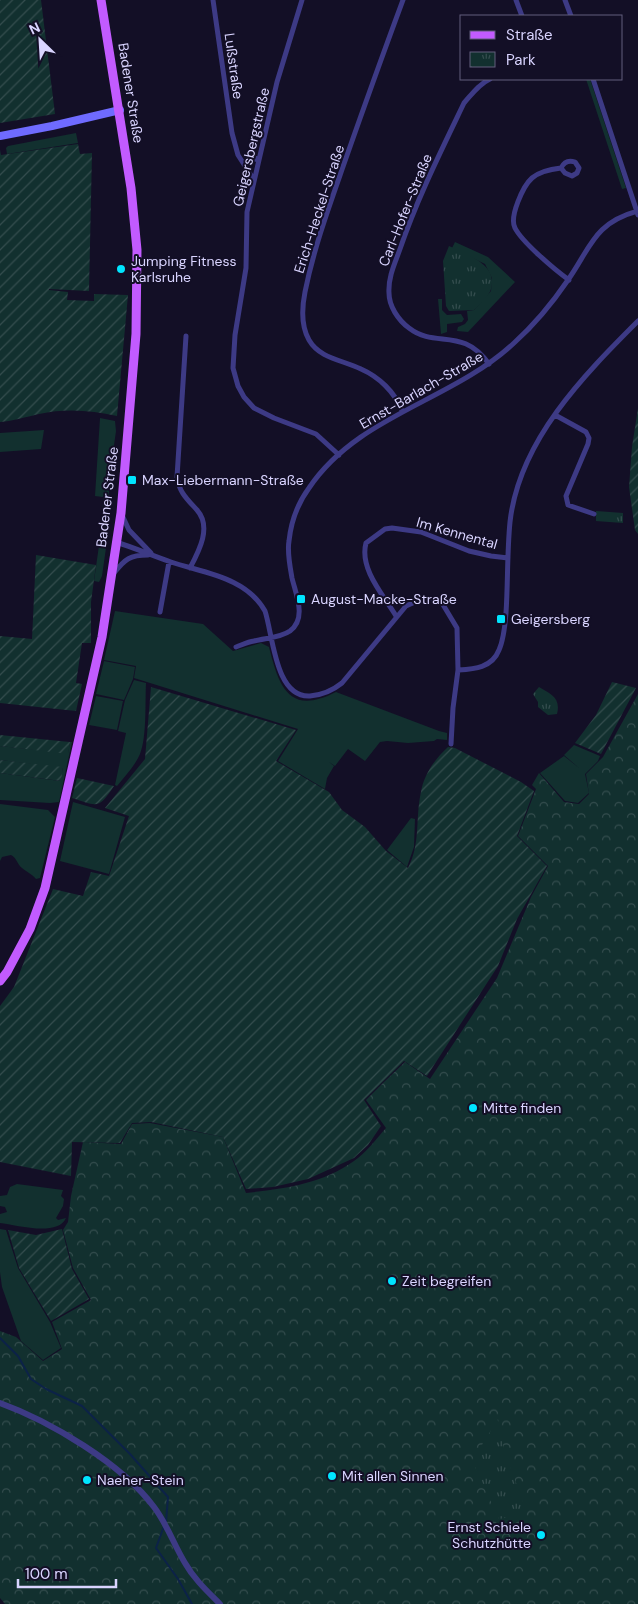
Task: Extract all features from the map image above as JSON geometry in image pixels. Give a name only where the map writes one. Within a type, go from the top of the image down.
[{"type":"main road","name":"Badener Straße","points":[[0,981],[30,929],[45,888],[102,637],[121,513],[136,334],[137,250],[132,194],[102,0]]},
{"type":"main road","points":[[0,136],[120,110]]},
{"type":"street","name":"Lußstraße","points":[[213,0],[232,133],[238,155],[254,180]]},
{"type":"street","name":"Geigersbergstraße","points":[[302,0],[277,82],[247,212],[246,268],[233,368],[238,386],[244,397],[254,408],[316,434],[339,455]]},
{"type":"street","name":"Erich-Heckel-Straße","points":[[402,411],[399,403],[387,387],[377,378],[362,369],[327,357],[314,349],[305,332],[304,312],[305,293],[317,245],[403,0]]},
{"type":"street","points":[[516,0],[522,15]]},
{"type":"street","points":[[565,0],[571,15]]},
{"type":"street","name":"Carl-Hofer-Straße","points":[[487,80],[473,92],[464,104],[422,191],[391,274],[389,294],[394,310],[408,328],[422,335],[450,339],[469,345],[489,364]]},
{"type":"street","points":[[593,80],[638,213]]},
{"type":"street","points":[[244,162],[259,158]]},
{"type":"street","points":[[561,168],[540,174],[530,180],[518,204],[513,220],[515,230],[554,270],[568,280]]},
{"type":"street","name":"Ernst-Barlach-Straße","points":[[272,636],[288,632],[297,622],[299,615],[289,560],[289,541],[297,511],[308,488],[339,455],[371,430],[402,411],[445,392],[489,364],[531,326],[568,280],[599,232],[612,222],[638,213]]},
{"type":"street","points":[[458,670],[484,666],[493,661],[499,651],[505,620],[513,500],[520,478],[537,444],[555,415],[580,383],[638,321]]},
{"type":"street","points":[[186,336],[177,477],[182,494],[199,512],[204,524],[202,539],[190,568]]},
{"type":"street","points":[[555,415],[588,434],[588,444],[566,496],[568,506],[594,514]]},
{"type":"street","points":[[121,513],[134,537],[154,555]]},
{"type":"street","name":"Im Kennental","points":[[396,616],[377,586],[365,560],[364,550],[366,543],[385,529],[392,528],[420,532],[469,551],[508,558]]},
{"type":"street","points":[[116,542],[170,562],[222,578],[252,594],[260,602],[264,611],[272,636],[278,666],[289,686],[300,694],[307,696],[320,695],[335,689],[342,683],[406,606],[424,598],[434,599],[442,603],[457,628],[458,670],[450,744]]},
{"type":"street","points":[[112,575],[125,560],[132,556],[154,555]]},
{"type":"street","points":[[160,612],[170,562]]},
{"type":"street","points":[[236,647],[272,636]]},
{"type":"street","points":[[0,1403],[60,1432],[106,1462],[144,1495],[163,1521],[193,1576],[220,1604]]},
{"type":"green space","points":[[0,0],[41,0],[55,114],[0,123]]},
{"type":"green space","points":[[586,80],[590,80],[626,188],[622,189]]},
{"type":"green space","points":[[76,133],[78,143],[7,154],[6,148],[8,146]]},
{"type":"green space","points":[[78,144],[80,154],[92,153],[89,291],[49,290],[68,292],[67,300],[94,301],[94,294],[128,295],[117,416],[97,412],[68,410],[0,422],[0,150],[1,155]]},
{"type":"green space","points":[[455,242],[488,257],[515,282],[468,332],[457,331],[458,327],[465,324],[468,320],[467,311],[474,310],[491,291],[492,278],[485,264],[452,248]]},
{"type":"green space","points":[[449,246],[472,257],[486,267],[490,273],[492,280],[490,292],[474,310],[449,311],[446,306],[443,261]]},
{"type":"green space","points":[[438,299],[442,299],[442,310],[447,315],[461,314],[464,319],[462,322],[447,324],[447,332],[441,334]]},
{"type":"green space","points":[[638,408],[638,534],[635,530],[629,487],[632,447]]},
{"type":"green space","points":[[100,418],[115,421],[116,431],[109,481],[109,527],[102,576],[99,582],[94,581],[102,524],[103,497],[95,496]]},
{"type":"green space","points":[[44,430],[41,449],[0,452],[0,433]]},
{"type":"green space","points":[[596,511],[623,513],[623,523],[596,521]]},
{"type":"green space","points":[[36,555],[96,565],[91,602],[91,643],[82,643],[76,683],[82,684],[76,711],[0,703],[0,636],[32,639]]},
{"type":"green space","points":[[115,611],[203,624],[233,651],[261,643],[269,647],[282,685],[289,694],[297,699],[307,701],[320,699],[336,692],[447,733],[447,740],[437,739],[434,741],[408,743],[380,742],[365,761],[348,749],[335,766],[329,762],[334,766],[327,778],[325,789],[278,761],[298,729],[134,678],[136,666],[104,660]]},
{"type":"green space","points":[[104,661],[135,667],[133,679],[124,700],[96,694]]},
{"type":"green space","points":[[134,680],[146,683],[144,738],[138,758],[117,786],[115,785],[126,733],[118,731],[125,700]]},
{"type":"green space","points":[[612,682],[636,688],[601,754],[575,743],[596,715]]},
{"type":"green space","points":[[151,687],[296,730],[276,761],[329,792],[342,810],[365,827],[386,851],[408,868],[415,849],[422,785],[431,767],[448,747],[455,748],[521,782],[534,791],[517,836],[547,866],[517,919],[498,966],[427,1076],[404,1061],[364,1100],[381,1126],[368,1145],[354,1158],[308,1179],[273,1187],[246,1189],[223,1137],[151,1122],[132,1123],[120,1143],[72,1142],[71,1176],[0,1162],[0,1006],[14,987],[53,889],[83,896],[91,872],[109,876],[129,816],[105,808],[145,759]]},
{"type":"green space","points":[[539,687],[551,694],[556,700],[558,704],[557,714],[548,715],[538,707],[538,702],[533,694]]},
{"type":"green space","points":[[638,694],[638,1604],[5,1604],[0,1598],[0,1331],[16,1337],[43,1361],[62,1349],[52,1322],[91,1300],[73,1268],[63,1230],[68,1222],[71,1196],[83,1142],[121,1144],[132,1124],[150,1123],[223,1137],[246,1193],[274,1190],[316,1180],[342,1169],[358,1158],[386,1128],[366,1100],[405,1062],[430,1079],[497,978],[531,897],[548,866],[518,836],[536,789],[532,785],[539,773],[564,802],[579,804],[589,794],[586,774],[603,757]]},
{"type":"green space","points":[[96,696],[123,701],[117,730],[89,725]]},
{"type":"green space","points":[[0,735],[70,742],[68,754],[0,746]]},
{"type":"green space","points":[[70,742],[72,742],[59,802],[0,800],[0,773],[60,781],[63,768],[0,760],[0,746],[68,753]]},
{"type":"green space","points":[[574,745],[600,756],[598,761],[585,774],[589,793],[578,803],[565,801],[540,773],[564,756],[579,768],[564,755]]},
{"type":"green space","points":[[0,760],[63,767],[61,781],[0,773]]},
{"type":"green space","points":[[77,778],[114,786],[101,802],[92,804],[72,798]]},
{"type":"green space","points":[[73,802],[125,817],[109,874],[60,861]]},
{"type":"green space","points":[[0,804],[48,810],[55,817],[40,878],[36,879],[22,868],[11,855],[2,857],[0,861]]},
{"type":"green space","points":[[411,818],[415,819],[414,847],[407,867],[387,850]]},
{"type":"green space","points":[[17,1184],[63,1190],[61,1196],[64,1199],[63,1206],[56,1218],[58,1220],[66,1218],[62,1224],[55,1227],[36,1228],[0,1223],[0,1214],[7,1212],[5,1207],[0,1206],[0,1196],[7,1195],[10,1187]]},
{"type":"green space","points":[[0,1229],[6,1230],[18,1268],[50,1322],[61,1348],[43,1360],[21,1341],[2,1287]]},
{"type":"green space","points":[[62,1229],[72,1269],[89,1299],[51,1321],[19,1268],[8,1230],[36,1235]]},
{"type":"green space","points":[[498,1419],[503,1447],[526,1510],[516,1516],[499,1519],[474,1465],[477,1453]]},
{"type":"waterway","points":[[0,1338],[18,1356],[31,1379],[46,1389],[82,1406],[130,1454],[168,1497],[166,1522]]},
{"type":"waterway","points":[[164,1526],[156,1548],[178,1579],[192,1604]]},
{"type":"place","name":"Jumping Fitness Karlsruhe","points":[[121,269]]},
{"type":"place","name":"Max-Liebermann-Straße","points":[[132,480]]},
{"type":"place","name":"August-Macke-Straße","points":[[301,599]]},
{"type":"place","name":"Geigersberg","points":[[501,619]]},
{"type":"place","name":"Mitte finden","points":[[473,1108]]},
{"type":"place","name":"Zeit begreifen","points":[[392,1281]]},
{"type":"place","name":"Mit allen Sinnen","points":[[332,1476]]},
{"type":"place","name":"Naeher-Stein","points":[[87,1480]]},
{"type":"place","name":"Ernst Schiele Schutzhütte","points":[[541,1535]]}]
